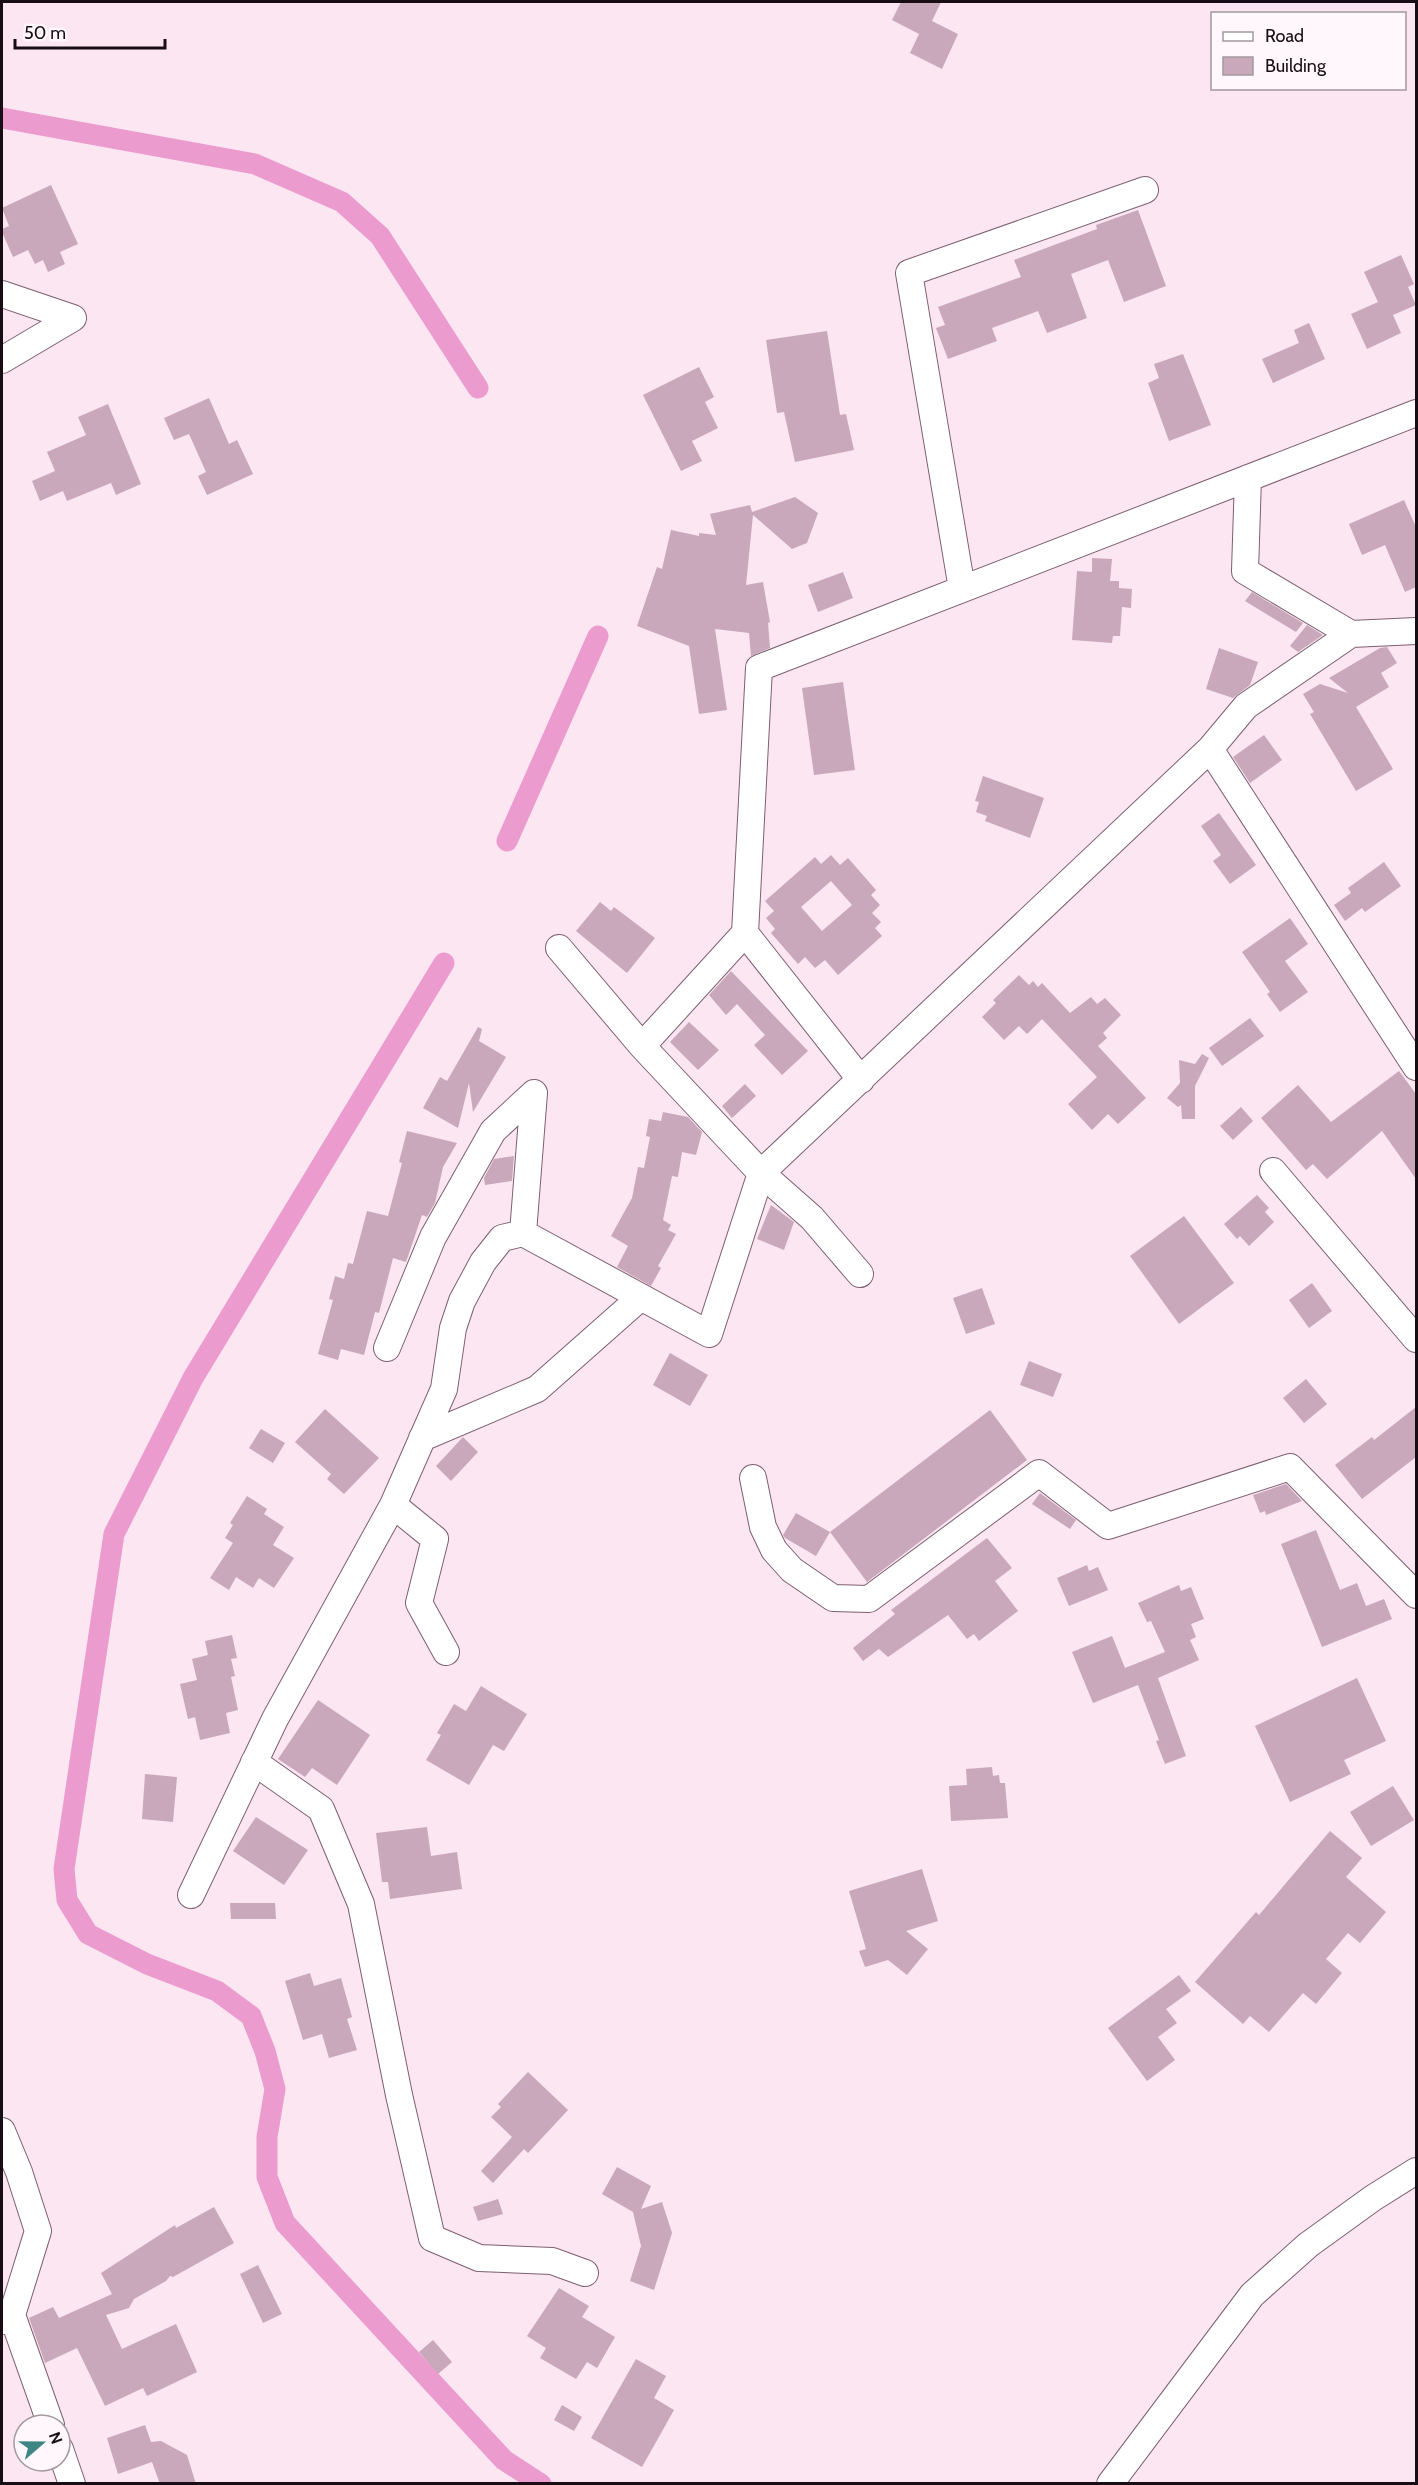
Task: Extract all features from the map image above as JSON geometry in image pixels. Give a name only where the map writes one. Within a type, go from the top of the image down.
[{"type":"street","points":[[962,589],[909,273],[1145,190]]},
{"type":"street","points":[[2,294],[73,318],[2,360]]},
{"type":"street","points":[[642,1046],[745,933],[759,668],[1416,413]]},
{"type":"street","points":[[1248,478],[1245,571],[1351,634]]},
{"type":"street","points":[[191,1894],[275,1719],[393,1505],[444,1389],[453,1328],[462,1301],[483,1262],[502,1238],[523,1233],[709,1334],[760,1173],[1210,749],[1246,706],[1351,634],[1416,631]]},
{"type":"street","points":[[1210,749],[1416,1067]]},
{"type":"street","points":[[745,933],[861,1080]]},
{"type":"street","points":[[559,948],[642,1046],[760,1173],[812,1218],[860,1275]]},
{"type":"street","points":[[387,1348],[433,1237],[493,1131],[534,1093],[523,1233]]},
{"type":"street","points":[[1273,1172],[1416,1339]]},
{"type":"street","points":[[422,1438],[537,1389],[641,1297]]},
{"type":"street","points":[[753,1478],[763,1527],[774,1550],[792,1570],[833,1598],[869,1599],[1039,1473],[1108,1526],[1290,1467],[1416,1595]]},
{"type":"street","points":[[393,1505],[435,1539],[418,1603],[447,1652]]},
{"type":"street","points":[[254,1762],[321,1809],[361,1904],[399,2096],[432,2238],[479,2258],[552,2261],[585,2273]]},
{"type":"street","points":[[2,2131],[19,2172],[38,2231],[7,2318],[46,2413]]},
{"type":"street","points":[[1110,2484],[1252,2295],[1308,2245],[1373,2198],[1416,2171]]},
{"type":"building","points":[[901,2],[941,2],[932,21],[958,34],[942,69],[910,53],[919,34],[892,20]]},
{"type":"building","points":[[51,185],[78,244],[60,252],[65,264],[48,272],[43,260],[35,264],[28,250],[13,257],[2,232],[2,229],[9,226],[2,208]]},
{"type":"building","points":[[1138,210],[1166,286],[1124,302],[1108,260],[1071,274],[1087,318],[1047,333],[1038,311],[992,328],[997,341],[948,359],[936,328],[945,325],[938,307],[1021,277],[1014,260],[1097,229],[1096,225]]},
{"type":"building","points":[[1401,255],[1414,284],[1408,287],[1416,305],[1393,315],[1401,333],[1367,349],[1351,314],[1378,302],[1364,272]]},
{"type":"building","points":[[1309,323],[1325,359],[1273,383],[1262,359],[1299,343],[1294,330]]},
{"type":"building","points":[[827,331],[840,415],[846,414],[854,450],[795,462],[784,412],[777,413],[766,340]]},
{"type":"building","points":[[1183,354],[1211,425],[1169,441],[1148,383],[1159,378],[1154,364]]},
{"type":"building","points":[[699,367],[714,397],[705,402],[718,428],[692,441],[702,461],[681,471],[643,395]]},
{"type":"building","points":[[209,398],[229,444],[237,440],[253,474],[207,495],[198,476],[206,472],[189,434],[174,440],[164,418]]},
{"type":"building","points":[[108,404],[141,484],[116,495],[111,483],[67,501],[63,491],[40,501],[32,481],[55,471],[47,452],[86,435],[78,417]]},
{"type":"building","points":[[795,497],[818,513],[807,543],[792,549],[753,515],[746,585],[763,582],[770,622],[768,623],[770,648],[751,656],[749,633],[715,629],[727,710],[699,714],[689,646],[637,626],[657,567],[662,569],[671,530],[699,536],[699,533],[716,535],[710,514],[750,505],[752,512]]},
{"type":"building","points":[[1404,500],[1416,527],[1416,587],[1405,592],[1385,545],[1362,555],[1349,524]]},
{"type":"building","points":[[1092,558],[1112,559],[1110,581],[1119,581],[1119,588],[1132,589],[1131,608],[1122,607],[1120,636],[1113,636],[1112,643],[1072,640],[1077,571],[1092,572]]},
{"type":"building","points":[[843,572],[853,598],[818,612],[808,585]]},
{"type":"building","points":[[1252,592],[1303,623],[1296,632],[1245,601]]},
{"type":"building","points":[[1307,625],[1323,635],[1298,652],[1290,646]]},
{"type":"building","points":[[1387,647],[1397,663],[1381,673],[1389,687],[1356,707],[1393,769],[1356,791],[1310,714],[1314,712],[1303,694],[1320,684],[1348,693],[1329,678],[1380,648]]},
{"type":"building","points":[[1219,648],[1258,662],[1250,685],[1233,698],[1206,689]]},
{"type":"building","points":[[843,682],[855,770],[814,775],[802,688]]},
{"type":"building","points":[[1264,735],[1282,760],[1250,783],[1233,757]]},
{"type":"building","points":[[983,776],[1044,798],[1030,838],[985,821],[987,816],[976,812],[979,802],[975,801]]},
{"type":"building","points":[[1219,813],[1256,865],[1230,884],[1213,861],[1221,855],[1201,826]]},
{"type":"building","points":[[831,855],[840,865],[848,858],[876,890],[871,895],[880,905],[872,913],[881,922],[875,928],[882,936],[838,975],[825,960],[815,968],[805,957],[798,964],[771,933],[775,929],[766,918],[774,911],[765,901],[815,857],[821,864]],"holes":[[[831,881],[852,905],[822,931],[801,907]]]},
{"type":"building","points":[[1384,862],[1401,886],[1365,912],[1362,908],[1345,921],[1334,905],[1351,893],[1348,888]]},
{"type":"building","points":[[600,902],[611,911],[614,907],[655,938],[627,973],[576,931]]},
{"type":"building","points":[[1290,918],[1308,944],[1285,961],[1308,992],[1280,1012],[1267,994],[1270,992],[1242,952]]},
{"type":"building","points":[[731,971],[808,1051],[782,1075],[754,1045],[765,1035],[737,1004],[726,1015],[709,995]]},
{"type":"building","points":[[1019,975],[1029,985],[1033,981],[1038,987],[1042,983],[1070,1013],[1091,997],[1097,1004],[1105,998],[1121,1015],[1103,1033],[1107,1038],[1098,1046],[1146,1098],[1118,1124],[1108,1114],[1092,1130],[1068,1104],[1097,1077],[1042,1019],[1027,1034],[1019,1026],[1004,1040],[982,1017],[996,1003],[993,1000]]},
{"type":"building","points":[[1250,1018],[1264,1036],[1222,1066],[1209,1048]]},
{"type":"building","points":[[689,1022],[719,1050],[698,1070],[670,1042]]},
{"type":"building","points":[[478,1027],[482,1029],[479,1041],[506,1057],[473,1112],[469,1083],[458,1128],[423,1108],[440,1077],[447,1081]]},
{"type":"building","points":[[1202,1054],[1209,1058],[1195,1086],[1195,1119],[1182,1119],[1181,1105],[1178,1107],[1167,1098],[1180,1083],[1179,1060],[1195,1064]]},
{"type":"building","points":[[1399,1071],[1416,1094],[1416,1179],[1382,1131],[1327,1179],[1313,1164],[1306,1170],[1261,1118],[1298,1085],[1331,1122]]},
{"type":"building","points":[[745,1084],[756,1096],[732,1118],[722,1106]]},
{"type":"building","points":[[1241,1107],[1253,1121],[1233,1140],[1220,1126]]},
{"type":"building","points":[[663,1112],[688,1117],[702,1132],[696,1155],[682,1152],[678,1177],[672,1176],[663,1220],[671,1225],[668,1230],[676,1234],[658,1266],[661,1268],[651,1286],[617,1267],[628,1246],[611,1236],[632,1198],[638,1167],[644,1168],[650,1137],[646,1136],[649,1119],[661,1121]]},
{"type":"building","points":[[407,1131],[457,1143],[443,1167],[435,1203],[427,1217],[422,1215],[406,1262],[393,1258],[379,1313],[375,1312],[364,1355],[341,1349],[338,1360],[318,1354],[333,1300],[329,1299],[335,1276],[344,1279],[348,1263],[353,1264],[367,1211],[388,1216],[402,1163],[399,1162]]},
{"type":"building","points":[[514,1156],[512,1181],[485,1185],[484,1178],[494,1159]]},
{"type":"building","points":[[1257,1195],[1269,1208],[1265,1212],[1274,1222],[1249,1246],[1240,1236],[1237,1239],[1224,1224]]},
{"type":"building","points":[[771,1205],[794,1222],[784,1250],[757,1239]]},
{"type":"building","points":[[1184,1216],[1234,1283],[1179,1324],[1130,1256]]},
{"type":"building","points":[[1312,1283],[1332,1311],[1309,1328],[1289,1300]]},
{"type":"building","points":[[982,1288],[995,1324],[966,1334],[953,1298]]},
{"type":"building","points":[[670,1353],[708,1375],[690,1406],[653,1385]]},
{"type":"building","points":[[1029,1361],[1062,1374],[1053,1397],[1020,1385]]},
{"type":"building","points":[[1306,1379],[1327,1404],[1304,1423],[1283,1398]]},
{"type":"building","points":[[1416,1407],[1416,1457],[1362,1499],[1335,1465],[1372,1437],[1374,1440]]},
{"type":"building","points":[[325,1409],[379,1458],[344,1494],[327,1479],[331,1474],[295,1442]]},
{"type":"building","points":[[990,1410],[1027,1460],[867,1582],[830,1532]]},
{"type":"building","points":[[261,1429],[285,1443],[273,1463],[249,1448]]},
{"type":"building","points":[[463,1437],[478,1452],[451,1481],[436,1466]]},
{"type":"building","points":[[1286,1484],[1302,1501],[1266,1515],[1265,1511],[1260,1513],[1253,1495]]},
{"type":"building","points":[[1040,1493],[1076,1520],[1070,1529],[1032,1504]]},
{"type":"building","points":[[247,1496],[267,1509],[264,1514],[284,1527],[273,1545],[294,1558],[274,1588],[259,1578],[253,1588],[236,1577],[229,1590],[210,1578],[233,1543],[225,1538],[233,1525],[230,1523]]},
{"type":"building","points":[[796,1513],[830,1532],[816,1556],[783,1535]]},
{"type":"building","points":[[1316,1530],[1340,1590],[1357,1583],[1366,1606],[1384,1599],[1392,1619],[1322,1647],[1281,1544]]},
{"type":"building","points":[[987,1538],[1012,1568],[995,1581],[1018,1611],[979,1641],[974,1634],[967,1639],[948,1615],[888,1657],[879,1649],[863,1661],[853,1648],[895,1614],[891,1610]]},
{"type":"building","points":[[1087,1565],[1089,1571],[1098,1567],[1108,1590],[1069,1606],[1057,1578]]},
{"type":"building","points":[[1179,1585],[1181,1591],[1191,1587],[1204,1619],[1191,1624],[1196,1637],[1190,1640],[1199,1660],[1158,1678],[1186,1756],[1165,1764],[1156,1741],[1159,1740],[1138,1685],[1093,1703],[1072,1652],[1112,1636],[1125,1668],[1165,1652],[1151,1621],[1147,1622],[1138,1603]]},
{"type":"building","points":[[232,1635],[237,1658],[231,1659],[235,1676],[231,1677],[238,1710],[226,1713],[230,1733],[200,1740],[195,1717],[188,1719],[180,1684],[197,1680],[192,1659],[208,1655],[205,1641]]},
{"type":"building","points":[[1357,1678],[1386,1741],[1344,1760],[1351,1774],[1290,1802],[1255,1726]]},
{"type":"building","points":[[481,1686],[527,1714],[504,1751],[493,1745],[469,1785],[426,1760],[441,1735],[437,1733],[454,1704],[466,1711]]},
{"type":"building","points":[[318,1700],[370,1735],[337,1785],[312,1768],[305,1777],[278,1759]]},
{"type":"building","points":[[992,1767],[993,1776],[999,1775],[1000,1783],[1005,1783],[1008,1818],[951,1821],[949,1786],[967,1785],[966,1769]]},
{"type":"building","points":[[145,1774],[177,1777],[173,1822],[142,1819]]},
{"type":"building","points":[[1393,1786],[1414,1820],[1371,1846],[1350,1812]]},
{"type":"building","points":[[256,1817],[308,1850],[284,1885],[233,1851]]},
{"type":"building","points":[[427,1827],[431,1856],[457,1852],[462,1889],[390,1899],[388,1882],[382,1882],[376,1833]]},
{"type":"building","points":[[1330,1831],[1362,1858],[1346,1877],[1386,1912],[1360,1943],[1348,1933],[1326,1959],[1342,1973],[1316,2004],[1303,1993],[1269,2032],[1250,2016],[1243,2024],[1195,1982],[1256,1912],[1259,1915]]},
{"type":"building","points":[[922,1869],[938,1921],[906,1931],[928,1949],[907,1975],[888,1960],[865,1967],[859,1951],[866,1949],[849,1891]]},
{"type":"building","points":[[230,1903],[275,1903],[276,1919],[231,1919]]},
{"type":"building","points":[[310,1973],[314,1986],[341,1978],[352,2017],[347,2019],[357,2050],[329,2058],[322,2034],[303,2040],[285,1981]]},
{"type":"building","points":[[1179,1975],[1191,1991],[1166,2009],[1177,2023],[1158,2037],[1175,2060],[1147,2081],[1108,2028]]},
{"type":"building","points":[[528,2072],[568,2110],[528,2153],[524,2149],[493,2183],[481,2171],[512,2137],[491,2117],[501,2107],[498,2104]]},
{"type":"building","points":[[617,2167],[651,2186],[641,2209],[662,2202],[672,2233],[654,2290],[630,2281],[641,2246],[633,2212],[602,2194]]},
{"type":"building","points":[[498,2199],[503,2214],[478,2221],[473,2207]]},
{"type":"building","points":[[214,2207],[234,2243],[173,2277],[170,2276],[166,2281],[134,2299],[129,2308],[106,2315],[122,2349],[176,2324],[197,2372],[147,2396],[143,2388],[105,2406],[77,2348],[45,2363],[29,2318],[53,2307],[59,2318],[112,2294],[101,2273],[175,2225],[176,2228]]},
{"type":"building","points":[[258,2265],[282,2314],[263,2323],[240,2274]]},
{"type":"building","points":[[559,2288],[589,2306],[582,2317],[615,2337],[597,2368],[587,2362],[576,2379],[540,2358],[546,2348],[527,2336]]},
{"type":"building","points":[[433,2340],[452,2362],[438,2374],[419,2352]]},
{"type":"building","points":[[636,2359],[666,2376],[654,2398],[674,2410],[642,2467],[591,2438]]},
{"type":"building","points":[[562,2405],[582,2417],[574,2431],[554,2420]]},
{"type":"building","points":[[145,2425],[151,2442],[161,2441],[187,2455],[196,2484],[160,2484],[152,2462],[118,2474],[107,2438]]},
{"type":"waterway","points":[[2,118],[255,164],[342,202],[380,236],[478,388]]},
{"type":"waterway","points":[[507,841],[598,636]]},
{"type":"waterway","points":[[444,963],[193,1378],[114,1534],[64,1869],[67,1900],[88,1934],[147,1964],[217,1991],[251,2016],[265,2051],[275,2089],[267,2137],[267,2177],[285,2223],[504,2460],[541,2484]]}]
